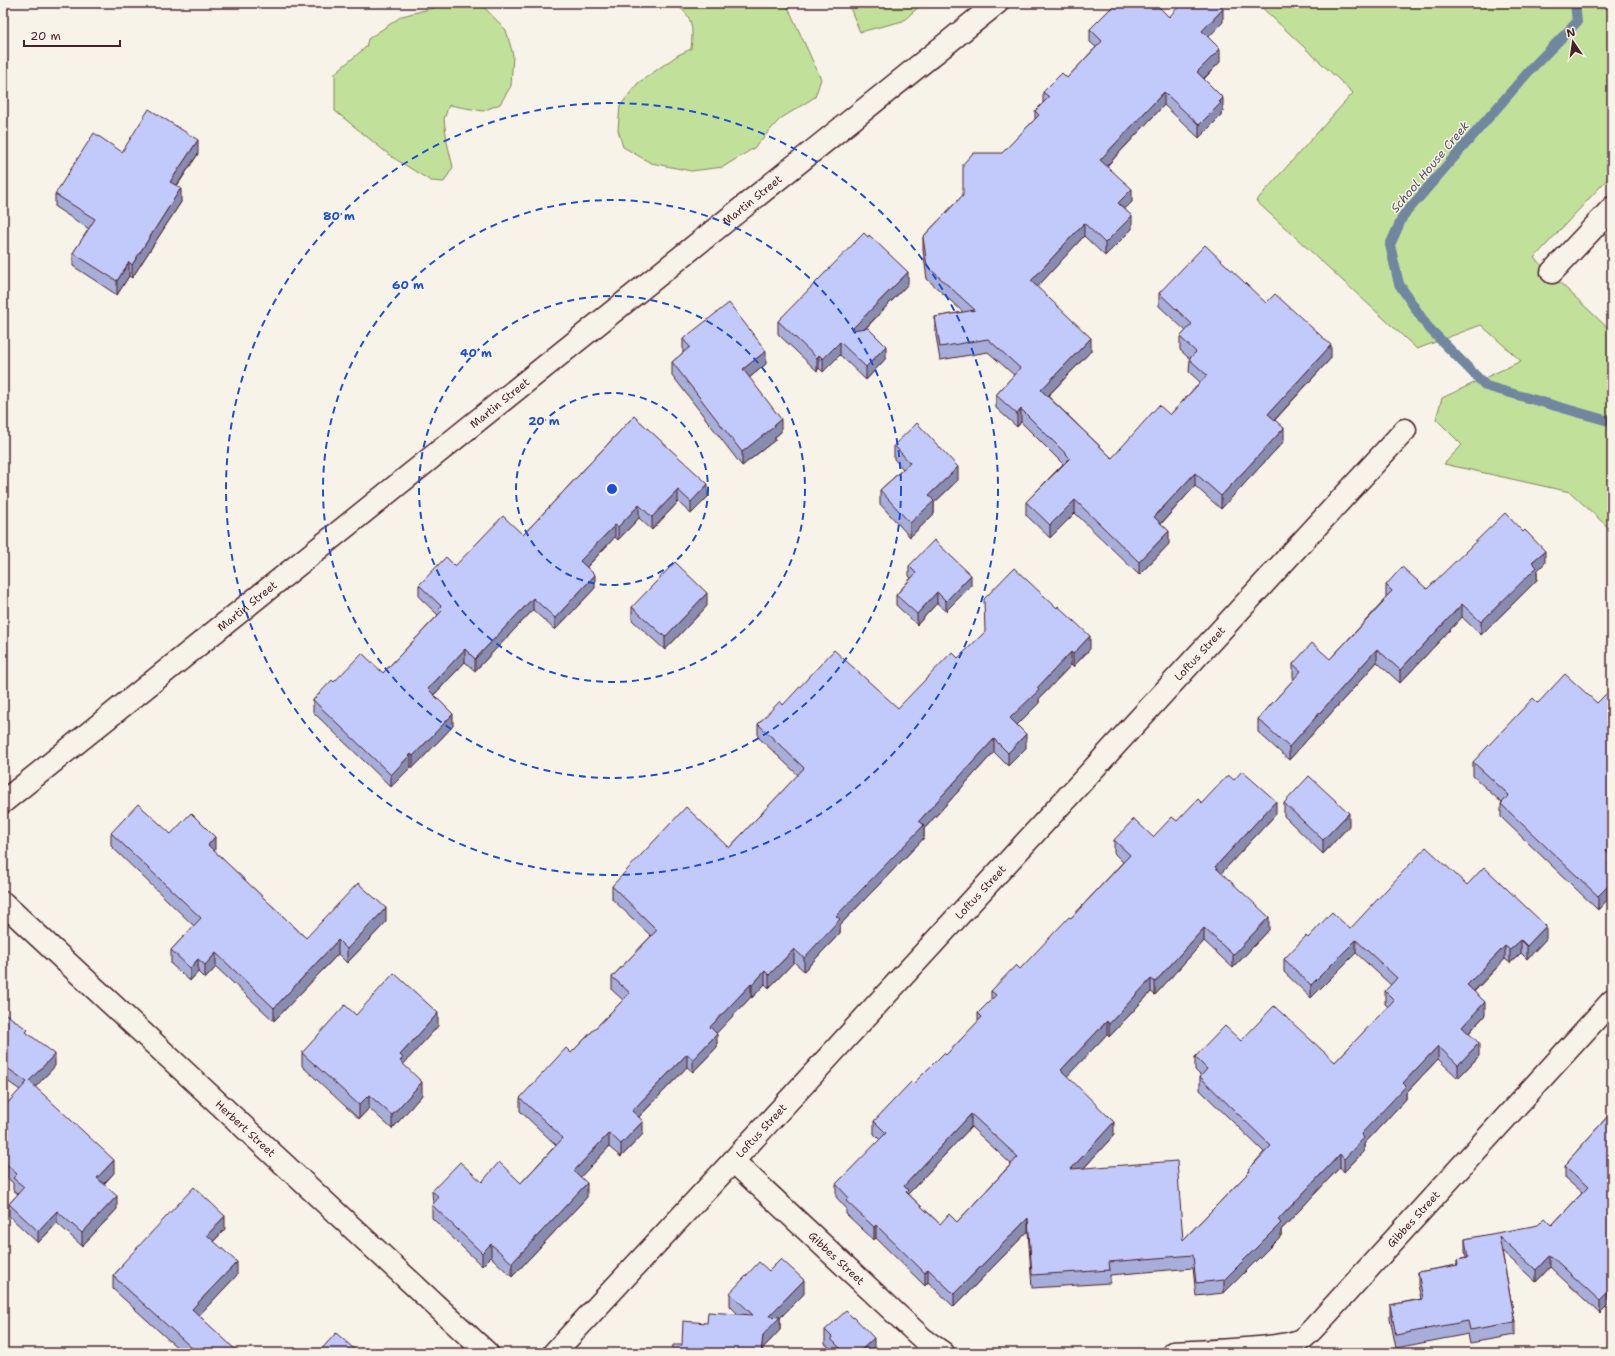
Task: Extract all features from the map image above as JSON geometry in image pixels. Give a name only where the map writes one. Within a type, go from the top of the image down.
[{"type":"street","name":"Martin Street","points":[[3,802],[997,3]]},
{"type":"street","points":[[1552,272],[1612,208]]},
{"type":"street","name":"Loftus Street","points":[[554,1353],[733,1161],[1405,430]]},
{"type":"street","name":"Herbert Street","points":[[3,903],[487,1353]]},
{"type":"street","name":"Gibbes Street","points":[[1173,1353],[1271,1347],[1288,1344],[1308,1346],[1324,1317],[1612,1001]]},
{"type":"street","name":"Gibbes Street","points":[[733,1161],[923,1339],[943,1353]]},
{"type":"green space","points":[[453,3],[480,3],[506,30],[513,55],[511,86],[500,104],[483,111],[449,105],[444,119],[447,142],[453,167],[444,182],[431,181],[392,157],[335,111],[335,73],[366,47],[368,39],[402,16]]},
{"type":"green space","points":[[672,3],[786,3],[821,79],[815,97],[780,119],[754,148],[723,167],[691,171],[651,163],[623,147],[618,130],[620,106],[638,83],[678,55],[691,49],[692,28],[688,17],[685,12]]},
{"type":"green space","points":[[848,3],[923,3],[903,21],[860,32]]},
{"type":"green space","points":[[1257,3],[1612,3],[1612,174],[1534,258],[1612,332],[1612,531],[1570,492],[1444,464],[1462,445],[1436,419],[1442,398],[1521,361],[1481,325],[1417,349],[1256,201],[1353,93]]},
{"type":"building","points":[[1116,3],[1155,3],[1169,17],[1182,3],[1217,3],[1223,9],[1202,31],[1220,49],[1197,72],[1223,98],[1219,102],[1221,103],[1199,125],[1164,92],[1100,160],[1132,189],[1118,203],[1132,216],[1105,243],[1084,223],[1031,281],[1091,338],[1041,390],[1112,458],[1159,405],[1170,415],[1207,375],[1189,359],[1196,352],[1180,337],[1192,324],[1159,293],[1205,245],[1266,303],[1275,294],[1331,345],[1268,414],[1284,428],[1221,496],[1195,473],[1154,517],[1169,531],[1139,562],[1075,500],[1050,525],[1026,502],[1070,458],[1021,409],[1017,414],[996,395],[1020,368],[988,339],[940,347],[935,317],[975,310],[927,266],[923,237],[963,195],[963,164],[973,153],[1002,153],[1039,115],[1035,111],[1049,97],[1043,92],[1062,73],[1067,78],[1102,41],[1090,29]]},
{"type":"building","points":[[149,109],[198,140],[170,182],[181,188],[132,265],[129,262],[117,281],[73,253],[95,219],[55,194],[94,133],[122,152]]},
{"type":"building","points":[[864,233],[868,237],[869,235],[908,272],[851,330],[868,328],[886,346],[866,367],[840,342],[823,359],[819,355],[817,358],[778,321]]},
{"type":"building","points":[[729,303],[766,351],[743,369],[781,419],[774,425],[775,426],[742,452],[672,362],[690,347],[683,339]]},
{"type":"building","points":[[634,416],[708,484],[691,502],[678,490],[652,517],[639,505],[618,527],[615,525],[580,561],[595,575],[555,618],[533,598],[475,659],[465,649],[428,689],[453,714],[413,756],[411,754],[391,775],[313,700],[332,680],[334,682],[362,653],[383,673],[442,611],[439,608],[441,606],[419,585],[446,557],[455,566],[503,516],[523,535]]},
{"type":"building","points":[[917,423],[958,467],[929,495],[934,501],[910,523],[880,490],[910,463],[894,445]]},
{"type":"building","points":[[1505,513],[1523,532],[1525,530],[1545,551],[1532,562],[1537,567],[1481,622],[1462,604],[1400,670],[1377,649],[1289,747],[1258,719],[1301,671],[1293,664],[1312,643],[1330,659],[1384,602],[1382,601],[1392,591],[1386,585],[1402,567],[1427,589]]},
{"type":"building","points":[[934,540],[971,575],[946,601],[937,592],[917,614],[896,595],[916,573],[909,566]]},
{"type":"building","points":[[675,562],[707,593],[665,637],[632,607]]},
{"type":"building","points":[[1014,568],[1090,636],[1073,654],[1071,652],[1037,688],[1039,690],[1010,718],[1026,734],[1008,753],[994,739],[919,821],[924,825],[836,916],[840,919],[804,958],[794,949],[769,975],[765,971],[752,985],[751,984],[710,1027],[717,1034],[693,1059],[687,1054],[632,1111],[643,1121],[621,1144],[609,1133],[574,1171],[587,1183],[512,1263],[491,1244],[482,1253],[432,1205],[439,1197],[432,1191],[460,1162],[482,1182],[499,1162],[521,1183],[563,1138],[520,1098],[566,1048],[571,1053],[630,993],[612,977],[657,930],[612,886],[686,807],[729,848],[804,768],[758,724],[780,701],[783,705],[834,650],[898,708],[952,652],[958,658],[985,632],[984,599]]},
{"type":"building","points":[[1565,674],[1597,703],[1612,688],[1612,845],[1606,851],[1612,858],[1608,864],[1612,868],[1612,882],[1598,896],[1501,804],[1509,795],[1473,762],[1533,698],[1538,703]]},
{"type":"building","points":[[1242,771],[1276,801],[1215,867],[1269,917],[1233,955],[1204,928],[1155,982],[1151,979],[1109,1024],[1107,1021],[1061,1070],[1114,1122],[1071,1169],[1177,1161],[1183,1240],[1250,1171],[1249,1169],[1271,1146],[1200,1077],[1207,1069],[1195,1057],[1225,1026],[1241,1041],[1274,1006],[1335,1062],[1394,1000],[1385,991],[1397,978],[1356,940],[1311,985],[1284,959],[1306,936],[1308,938],[1332,912],[1350,929],[1426,847],[1467,885],[1484,867],[1546,926],[1527,946],[1521,940],[1510,950],[1505,946],[1467,985],[1485,1002],[1462,1027],[1479,1043],[1458,1065],[1438,1046],[1403,1083],[1406,1086],[1361,1134],[1364,1138],[1344,1159],[1340,1154],[1278,1220],[1281,1223],[1224,1280],[1196,1283],[1193,1255],[1109,1262],[1110,1270],[1032,1275],[1028,1218],[954,1294],[928,1269],[925,1273],[876,1225],[874,1227],[846,1201],[849,1198],[836,1184],[886,1133],[874,1121],[911,1082],[913,1084],[944,1053],[946,1055],[982,1017],[978,1013],[996,995],[991,991],[1016,965],[1020,969],[1069,917],[1071,918],[1130,855],[1114,840],[1134,819],[1153,837],[1172,817],[1177,821],[1198,799],[1202,803],[1228,775],[1234,780]],"holes":[[[971,1114],[1018,1157],[957,1222],[949,1214],[940,1224],[906,1192],[908,1190],[904,1186]]]},
{"type":"building","points":[[1309,776],[1349,813],[1323,840],[1284,803]]},
{"type":"building","points":[[138,804],[171,834],[191,813],[215,837],[208,845],[306,938],[358,883],[386,908],[347,949],[338,940],[274,1008],[216,953],[205,965],[198,959],[190,968],[171,950],[201,918],[111,833]]},
{"type":"building","points":[[394,973],[438,1013],[400,1055],[403,1058],[400,1061],[422,1082],[392,1115],[369,1095],[359,1105],[302,1053],[345,1005],[356,1015]]},
{"type":"building","points":[[3,1012],[28,1030],[26,1032],[55,1054],[29,1081],[114,1160],[97,1178],[117,1196],[82,1233],[57,1211],[38,1231],[9,1204],[24,1187],[13,1178],[17,1174],[3,1161],[3,1108],[27,1082],[3,1065]]},
{"type":"building","points":[[1608,1116],[1612,1120],[1612,1289],[1600,1301],[1550,1255],[1536,1270],[1499,1236],[1515,1322],[1470,1330],[1468,1321],[1396,1335],[1390,1305],[1423,1299],[1418,1272],[1458,1265],[1457,1260],[1468,1258],[1465,1239],[1538,1225],[1545,1218],[1552,1225],[1588,1187],[1565,1166]]},
{"type":"building","points":[[194,1187],[225,1216],[207,1235],[237,1262],[192,1309],[237,1351],[235,1353],[189,1353],[193,1349],[113,1276],[123,1265],[122,1264]]},
{"type":"building","points":[[781,1259],[804,1280],[769,1316],[780,1317],[763,1335],[761,1353],[672,1353],[673,1345],[682,1345],[683,1321],[707,1323],[708,1312],[753,1315],[730,1293],[759,1262],[769,1271]]},
{"type":"building","points":[[846,1311],[853,1318],[854,1317],[874,1338],[858,1353],[845,1353],[831,1339],[832,1337],[825,1330]]},
{"type":"building","points":[[336,1333],[359,1353],[318,1353]]},
{"type":"waterway","name":"School House Creek","points":[[1575,3],[1577,22],[1530,70],[1403,216],[1390,245],[1399,284],[1427,326],[1486,386],[1612,422]]}]
